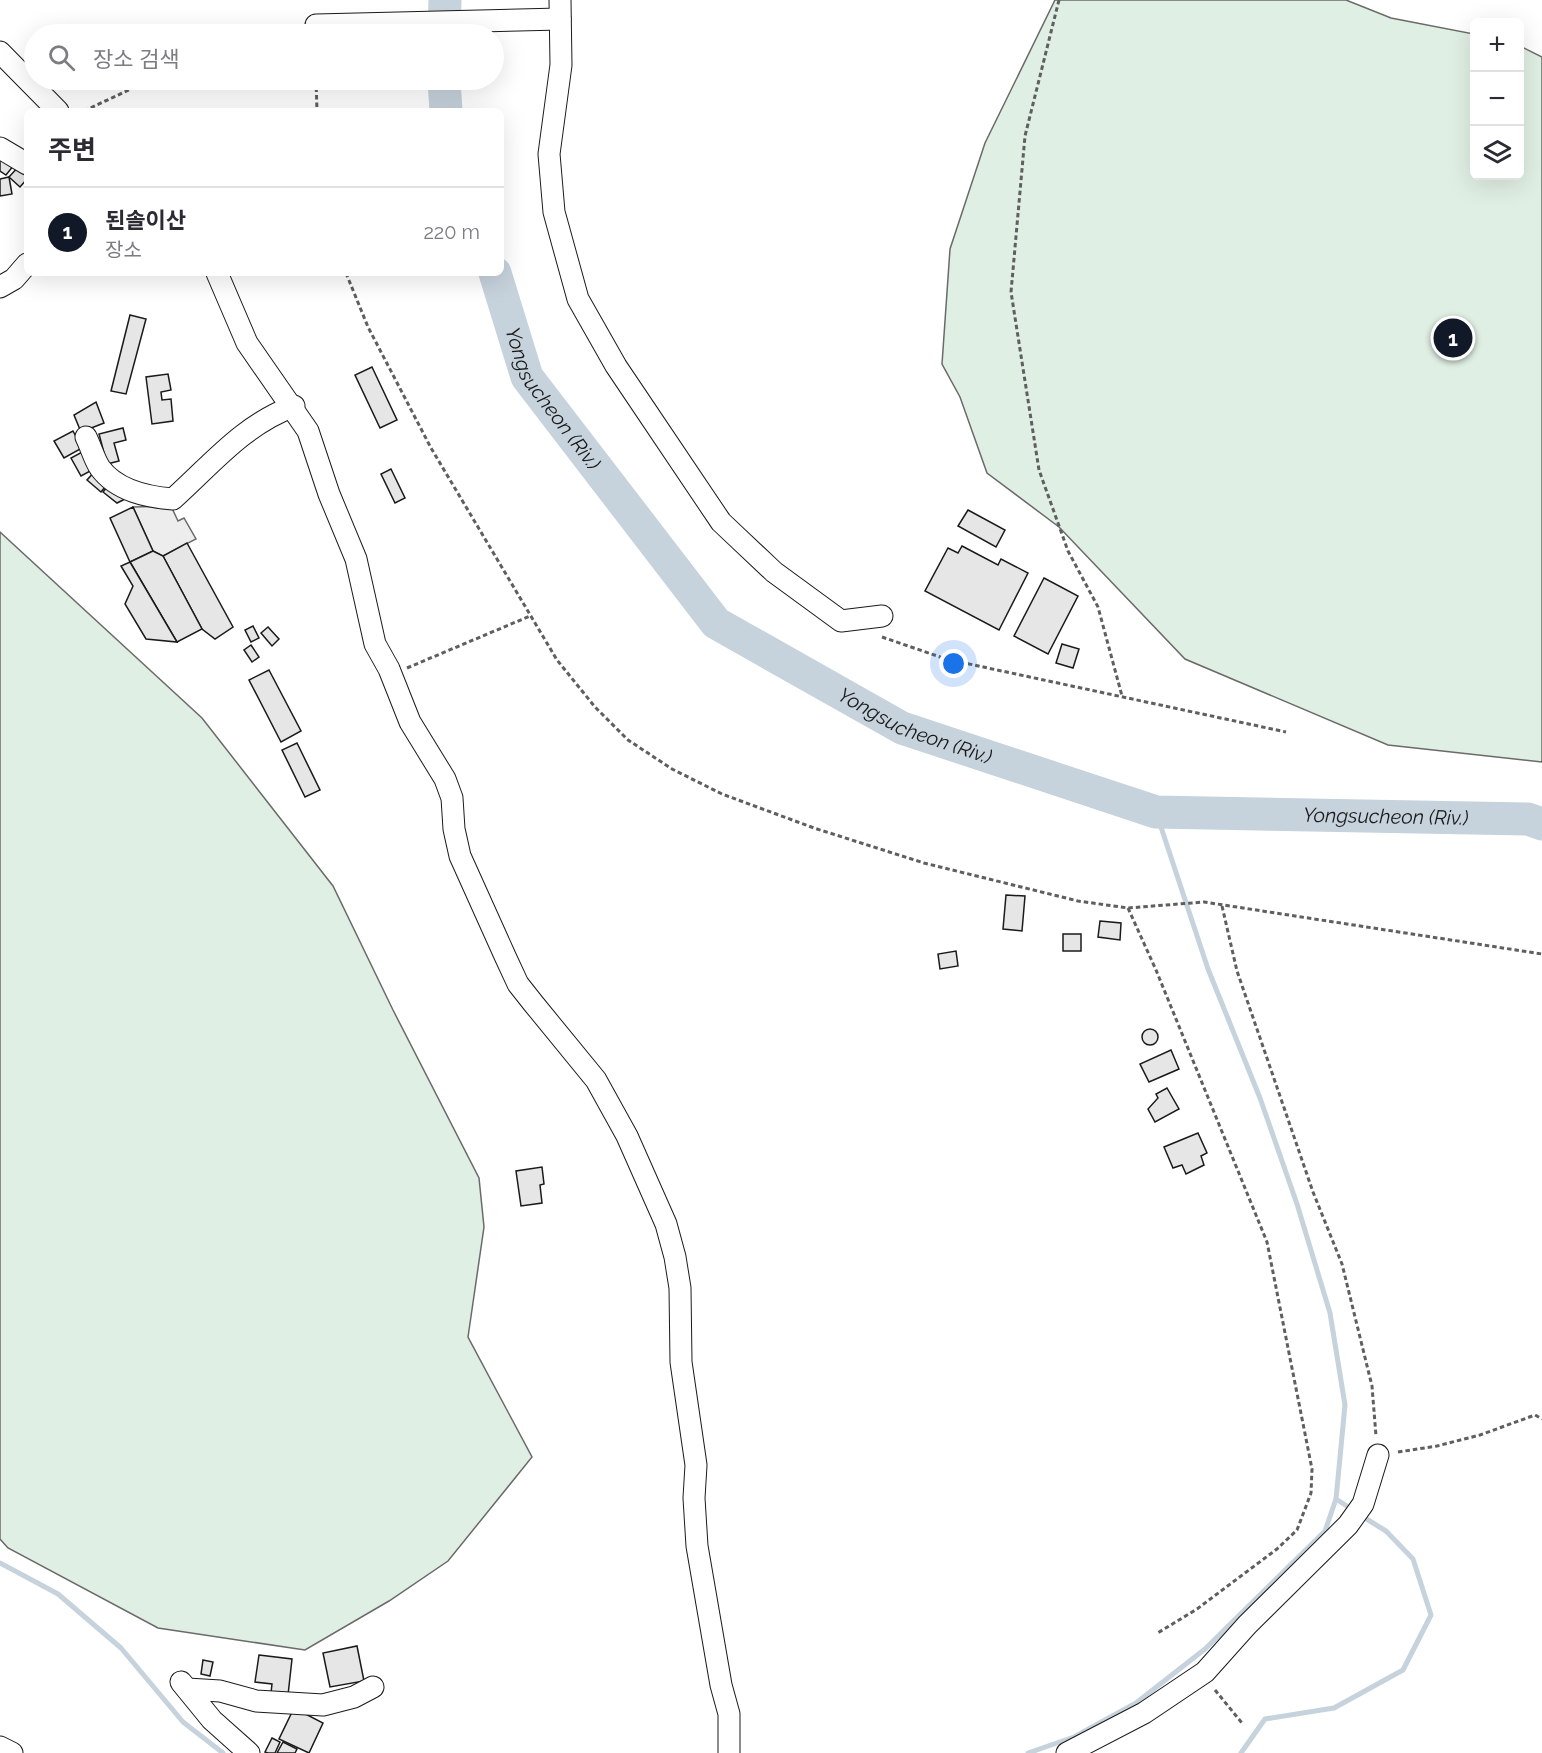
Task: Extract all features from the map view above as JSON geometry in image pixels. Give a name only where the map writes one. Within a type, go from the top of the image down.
[{"type":"street","points":[[332,24],[560,10],[561,65],[549,154],[554,212],[578,299],[616,366],[721,522],[774,572],[841,621],[879,625]]},
{"type":"street","points":[[0,52],[24,76]]},
{"type":"street","points":[[37,90],[55,108]]},
{"type":"street","points":[[0,148],[24,162]]},
{"type":"street","points":[[0,287],[14,279],[24,267]]},
{"type":"street","points":[[218,276],[246,342],[270,379],[294,406],[308,431],[329,494],[356,559],[375,644],[391,674],[410,722],[446,778],[452,798],[454,829],[460,856],[518,984],[596,1080],[627,1136],[666,1224],[680,1288],[681,1362],[696,1465],[693,1498],[697,1546],[721,1685],[729,1714],[729,1753]]},
{"type":"street","points":[[86,437],[101,469],[121,484],[142,496],[173,499],[241,435],[273,414],[294,406]]},
{"type":"street","points":[[1067,1753],[1144,1713],[1204,1672],[1247,1625],[1348,1525],[1363,1504],[1378,1455]]},
{"type":"street","points":[[249,1753],[212,1720],[183,1684],[256,1701],[323,1705],[354,1697],[373,1687]]},
{"type":"street","points":[[0,1747],[12,1753]]},
{"type":"path","points":[[1059,0],[1025,136],[1011,292],[1039,470],[1068,551],[1098,607],[1122,696]]},
{"type":"path","points":[[90,108],[129,90]]},
{"type":"path","points":[[316,90],[316,108]]},
{"type":"path","points":[[347,276],[368,327],[431,448],[557,660],[595,707],[628,740],[672,769],[722,794],[814,828],[924,863],[1078,901],[1128,908],[1204,902],[1542,954]]},
{"type":"path","points":[[391,674],[530,616]]},
{"type":"path","points":[[879,625],[946,658],[1286,732]]},
{"type":"path","points":[[1222,906],[1237,971],[1313,1192],[1345,1275],[1372,1386],[1378,1455],[1448,1444],[1534,1415],[1542,1419]]},
{"type":"path","points":[[1128,908],[1156,970],[1267,1242],[1312,1469],[1311,1493],[1297,1530],[1277,1549],[1197,1609],[1156,1634]]},
{"type":"path","points":[[1204,1672],[1218,1696],[1242,1723]]},
{"type":"green space","points":[[1055,0],[1346,0],[1391,18],[1470,33],[1470,180],[1524,180],[1524,48],[1542,57],[1542,762],[1388,745],[1185,659],[1059,527],[987,473],[960,397],[942,364],[950,249],[985,143]]},
{"type":"green space","points":[[0,532],[202,718],[333,886],[479,1178],[484,1227],[468,1337],[532,1457],[448,1561],[389,1601],[305,1650],[158,1628],[8,1548],[0,1539]]},
{"type":"shaded area","points":[[171,506],[178,521],[184,518],[196,539],[163,556],[153,551],[133,507]]},
{"type":"building","points":[[0,156],[14,165],[6,175],[0,171]]},
{"type":"building","points":[[20,165],[24,168],[24,182],[20,187],[9,177]]},
{"type":"building","points":[[9,177],[12,194],[0,196],[0,179]]},
{"type":"building","points":[[130,315],[146,319],[126,394],[111,391]]},
{"type":"building","points":[[372,367],[397,420],[380,428],[355,375]]},
{"type":"building","points":[[168,374],[171,390],[161,392],[162,400],[171,399],[173,421],[152,424],[146,377]]},
{"type":"building","points":[[96,402],[104,423],[81,432],[74,415]]},
{"type":"building","points":[[123,428],[126,440],[114,443],[119,461],[107,464],[99,434]]},
{"type":"building","points":[[73,431],[82,448],[64,458],[54,441]]},
{"type":"building","points":[[84,451],[94,469],[81,476],[71,458]]},
{"type":"building","points":[[391,469],[405,498],[395,503],[381,474]]},
{"type":"building","points":[[95,471],[109,482],[101,492],[87,480]]},
{"type":"building","points":[[111,482],[129,497],[117,503],[103,492]]},
{"type":"building","points":[[133,507],[153,551],[130,562],[110,518]]},
{"type":"building","points":[[968,510],[1005,530],[996,547],[958,526]]},
{"type":"building","points":[[187,543],[233,627],[215,639],[202,629],[163,556]]},
{"type":"building","points":[[962,546],[998,565],[1001,559],[1028,573],[999,630],[925,591],[948,548],[958,553]]},
{"type":"building","points":[[153,551],[163,556],[202,629],[177,642],[130,562]]},
{"type":"building","points":[[130,562],[177,642],[146,639],[125,604],[133,586],[121,566]]},
{"type":"building","points":[[1044,578],[1078,596],[1048,654],[1014,636]]},
{"type":"building","points":[[253,626],[259,638],[251,642],[245,630]]},
{"type":"building","points":[[268,627],[279,639],[272,646],[261,633]]},
{"type":"building","points":[[1062,644],[1079,649],[1073,668],[1056,663]]},
{"type":"building","points":[[251,645],[259,657],[252,662],[244,650]]},
{"type":"building","points":[[269,670],[301,731],[281,742],[249,680]]},
{"type":"building","points":[[297,743],[320,790],[305,797],[282,750]]},
{"type":"building","points":[[1006,895],[1025,896],[1022,931],[1003,929]]},
{"type":"building","points":[[1100,921],[1121,923],[1120,940],[1098,937]]},
{"type":"building","points":[[1063,934],[1081,934],[1081,951],[1063,951]]},
{"type":"building","points":[[956,951],[958,966],[940,969],[938,954]]},
{"type":"building","points":[[1147,1029],[1153,1029],[1158,1037],[1156,1043],[1147,1045],[1142,1040],[1142,1034]]},
{"type":"building","points":[[1171,1050],[1179,1069],[1149,1082],[1140,1064]]},
{"type":"building","points":[[1167,1088],[1179,1109],[1155,1122],[1148,1109],[1158,1098],[1156,1094]]},
{"type":"building","points":[[1198,1133],[1207,1153],[1201,1156],[1204,1165],[1186,1174],[1182,1165],[1173,1168],[1164,1147]]},
{"type":"building","points":[[542,1167],[544,1184],[540,1185],[542,1203],[521,1206],[516,1171]]},
{"type":"building","points":[[357,1646],[364,1681],[330,1687],[323,1653]]},
{"type":"building","points":[[259,1655],[292,1659],[288,1695],[271,1693],[272,1684],[255,1682]]},
{"type":"building","points":[[203,1660],[213,1662],[210,1676],[201,1674]]},
{"type":"building","points":[[294,1708],[323,1723],[309,1753],[279,1739]]},
{"type":"building","points":[[272,1738],[280,1742],[275,1753],[265,1752]]},
{"type":"building","points":[[283,1742],[297,1749],[295,1753],[277,1753]]},
{"type":"waterway","name":"Yongsucheon (Riv.)","points":[[444,24],[445,0]]},
{"type":"waterway","name":"Yongsucheon (Riv.)","points":[[445,90],[446,108]]},
{"type":"waterway","name":"Yongsucheon (Riv.)","points":[[496,276],[527,377],[716,623],[902,728],[1156,812],[1528,819],[1542,824]]},
{"type":"waterway","points":[[1156,812],[1208,969],[1260,1098],[1297,1204],[1330,1313],[1345,1405],[1336,1499],[1353,1510]]},
{"type":"waterway","points":[[1028,1753],[1074,1737],[1136,1703],[1205,1649],[1325,1531],[1336,1499]]},
{"type":"waterway","points":[[1241,1753],[1265,1719],[1334,1708],[1403,1670],[1431,1615],[1413,1559],[1386,1531],[1360,1515]]},
{"type":"waterway","points":[[0,1563],[58,1594],[121,1648],[183,1722],[223,1753]]},
{"type":"place","name":"된솔이산","points":[[1453,338]]}]
